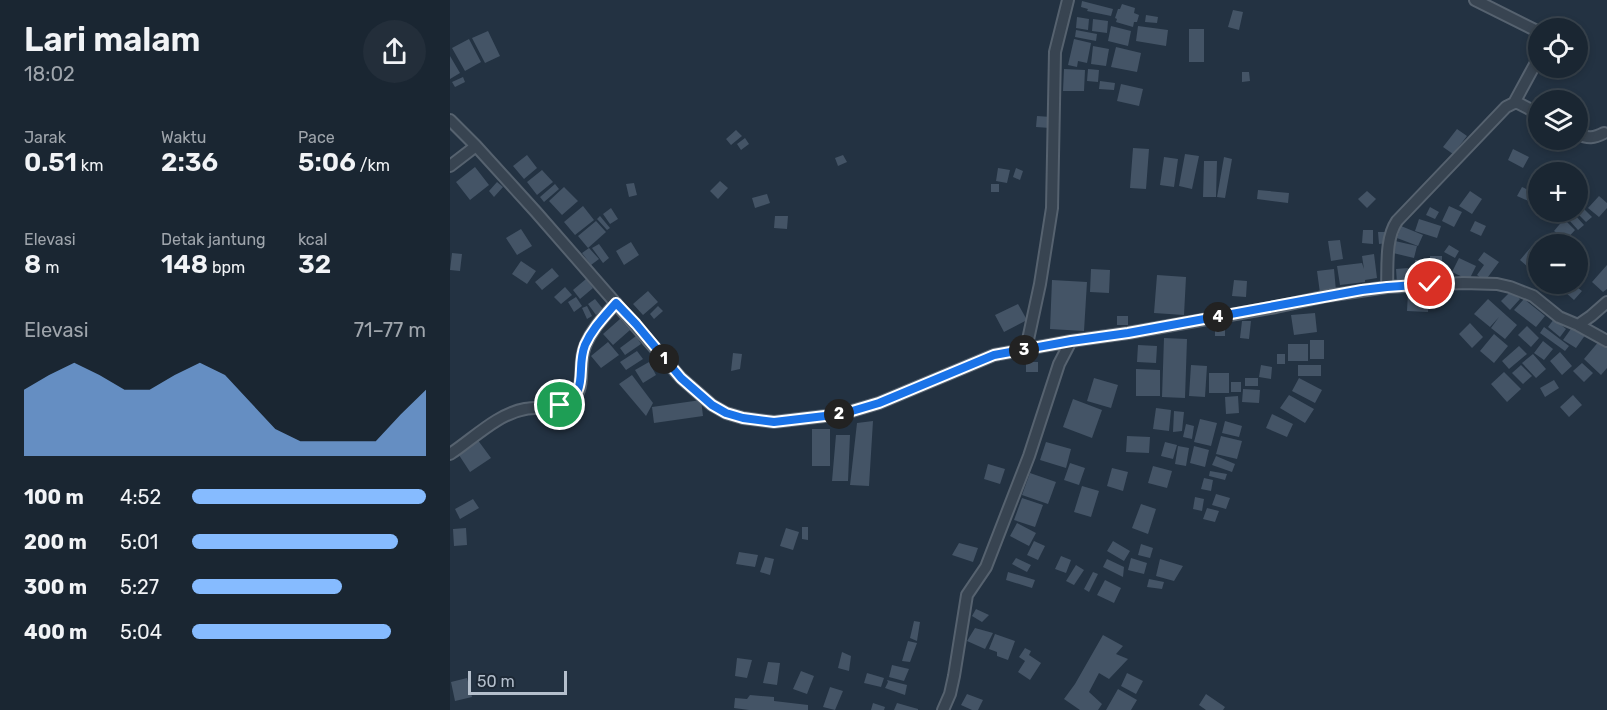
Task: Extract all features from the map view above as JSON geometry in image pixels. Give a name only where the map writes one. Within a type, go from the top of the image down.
[{"type":"street","points":[[1026,349],[1040,284],[1052,208],[1055,52],[1068,0]]},
{"type":"street","points":[[1475,0],[1528,26]]},
{"type":"street","points":[[1387,287],[1392,228],[1500,113],[1514,103],[1528,77]]},
{"type":"street","points":[[1514,103],[1528,109]]},
{"type":"street","points":[[450,120],[636,324],[681,378],[712,405],[726,413],[743,418],[774,422],[842,414],[879,403],[994,355],[1387,287],[1441,284],[1497,284],[1510,287],[1533,296],[1559,317],[1607,340]]},
{"type":"street","points":[[1588,138],[1604,133]]},
{"type":"street","points":[[450,166],[476,146]]},
{"type":"street","points":[[1578,325],[1607,302]]},
{"type":"street","points":[[450,454],[496,421],[510,414],[524,409],[560,405],[573,399],[578,394],[580,386],[583,352],[586,344],[591,333],[616,303]]},
{"type":"street","points":[[943,710],[954,676],[967,595],[986,567],[1029,456],[1059,364],[1071,341]]},
{"type":"building","points":[[1082,1],[1113,9],[1111,16],[1087,11],[1088,9],[1081,7]]},
{"type":"building","points":[[1122,4],[1135,8],[1134,13],[1139,15],[1133,27],[1116,22],[1118,9]]},
{"type":"building","points":[[1233,10],[1243,12],[1239,30],[1228,27]]},
{"type":"building","points":[[1146,15],[1158,17],[1157,23],[1145,22]]},
{"type":"building","points":[[1077,17],[1089,19],[1088,30],[1076,28]]},
{"type":"building","points":[[1093,19],[1108,21],[1107,33],[1092,31]]},
{"type":"building","points":[[1111,26],[1131,31],[1128,46],[1108,41]]},
{"type":"building","points":[[1138,26],[1168,30],[1166,46],[1136,41]]},
{"type":"building","points":[[1189,29],[1204,29],[1204,62],[1189,62]]},
{"type":"building","points":[[1076,30],[1097,34],[1096,41],[1075,37]]},
{"type":"building","points":[[488,31],[500,56],[485,63],[472,38]]},
{"type":"building","points":[[469,39],[481,62],[465,71],[452,48]]},
{"type":"building","points":[[1074,39],[1091,43],[1087,63],[1078,61],[1077,67],[1068,65]]},
{"type":"building","points":[[1093,46],[1109,49],[1106,66],[1091,64]]},
{"type":"building","points":[[1116,47],[1141,53],[1137,72],[1111,67]]},
{"type":"building","points":[[450,56],[460,73],[450,79]]},
{"type":"building","points":[[1064,69],[1085,70],[1084,91],[1063,91]]},
{"type":"building","points":[[1088,69],[1099,70],[1098,82],[1087,81]]},
{"type":"building","points":[[1242,72],[1249,72],[1250,81],[1242,82]]},
{"type":"building","points":[[463,77],[465,82],[455,87],[452,82]]},
{"type":"building","points":[[1100,81],[1115,83],[1114,90],[1099,89]]},
{"type":"building","points":[[1121,84],[1143,89],[1139,106],[1117,101]]},
{"type":"building","points":[[1037,116],[1051,117],[1050,128],[1036,127]]},
{"type":"building","points":[[1457,129],[1467,136],[1453,154],[1443,147]]},
{"type":"building","points":[[736,130],[742,136],[731,145],[726,139]]},
{"type":"building","points":[[745,138],[749,144],[741,150],[737,144]]},
{"type":"building","points":[[1133,148],[1149,149],[1146,189],[1130,188]]},
{"type":"building","points":[[1513,149],[1529,157],[1523,168],[1508,160]]},
{"type":"building","points":[[1185,154],[1199,156],[1192,189],[1179,186]]},
{"type":"building","points":[[527,155],[537,168],[524,179],[513,166]]},
{"type":"building","points":[[843,155],[847,162],[838,166],[835,158]]},
{"type":"building","points":[[1164,157],[1178,159],[1174,187],[1160,185]]},
{"type":"building","points":[[1224,157],[1232,159],[1225,198],[1217,197]]},
{"type":"building","points":[[1204,161],[1217,161],[1216,197],[1203,197]]},
{"type":"building","points":[[475,167],[489,185],[470,200],[456,182]]},
{"type":"building","points":[[998,168],[1010,170],[1007,183],[996,181]]},
{"type":"building","points":[[1016,168],[1023,171],[1020,180],[1013,177]]},
{"type":"building","points":[[542,170],[553,182],[537,195],[527,182]]},
{"type":"building","points":[[720,181],[728,188],[718,199],[710,191]]},
{"type":"building","points":[[497,182],[503,187],[494,197],[489,191]]},
{"type":"building","points":[[634,183],[637,195],[629,197],[626,184]]},
{"type":"building","points":[[555,184],[559,189],[544,202],[540,197]]},
{"type":"building","points":[[991,184],[999,184],[999,192],[991,192]]},
{"type":"building","points":[[564,187],[578,201],[562,215],[549,201]]},
{"type":"building","points":[[1522,187],[1528,190],[1528,201],[1517,196]]},
{"type":"building","points":[[1258,190],[1289,193],[1288,203],[1257,199]]},
{"type":"building","points":[[1367,191],[1376,199],[1367,208],[1358,199]]},
{"type":"building","points":[[1470,191],[1482,199],[1472,214],[1459,206]]},
{"type":"building","points":[[767,194],[770,203],[755,208],[752,198]]},
{"type":"building","points":[[1599,196],[1607,203],[1607,208],[1599,217],[1588,208]]},
{"type":"building","points":[[583,206],[594,220],[575,235],[564,222]]},
{"type":"building","points":[[1449,206],[1462,212],[1454,227],[1442,221]]},
{"type":"building","points":[[1430,207],[1439,212],[1435,219],[1426,215]]},
{"type":"building","points":[[611,208],[618,219],[610,224],[603,214]]},
{"type":"building","points":[[600,216],[610,228],[607,230],[597,219]]},
{"type":"building","points":[[775,216],[788,216],[787,229],[774,228]]},
{"type":"building","points":[[1419,219],[1441,226],[1437,238],[1415,231]]},
{"type":"building","points":[[596,221],[606,232],[588,248],[578,236]]},
{"type":"building","points":[[1475,221],[1486,226],[1481,236],[1470,231]]},
{"type":"building","points":[[1562,222],[1567,222],[1575,230],[1571,234],[1558,234],[1554,231]]},
{"type":"building","points":[[1571,222],[1581,222],[1584,225],[1578,230]]},
{"type":"building","points":[[1401,226],[1423,235],[1418,246],[1397,238]]},
{"type":"building","points":[[521,229],[532,246],[517,255],[506,238]]},
{"type":"building","points":[[1363,230],[1373,230],[1373,244],[1362,243]]},
{"type":"building","points":[[1378,232],[1387,232],[1388,243],[1379,244]]},
{"type":"building","points":[[1340,240],[1343,259],[1331,261],[1328,241]]},
{"type":"building","points":[[1395,241],[1417,246],[1414,258],[1393,253]]},
{"type":"building","points":[[631,242],[639,255],[624,265],[616,251]]},
{"type":"building","points":[[599,244],[609,258],[603,263],[592,248]]},
{"type":"building","points":[[1449,245],[1459,251],[1455,258],[1444,252]]},
{"type":"building","points":[[589,248],[599,259],[591,265],[582,253]]},
{"type":"building","points":[[1528,251],[1528,267],[1520,260]]},
{"type":"building","points":[[1484,252],[1499,262],[1485,281],[1477,275],[1484,265],[1478,260]]},
{"type":"building","points":[[452,253],[462,254],[460,271],[450,270]]},
{"type":"building","points":[[1374,254],[1377,278],[1340,285],[1337,266],[1362,263],[1364,269],[1362,256]]},
{"type":"building","points":[[1430,256],[1442,256],[1442,265],[1430,265]]},
{"type":"building","points":[[1459,258],[1476,266],[1469,280],[1452,272]]},
{"type":"building","points":[[1415,260],[1429,260],[1429,278],[1415,278]]},
{"type":"building","points":[[521,261],[536,271],[527,284],[512,274]]},
{"type":"building","points":[[1607,265],[1607,289],[1603,292],[1592,282]]},
{"type":"building","points":[[1430,267],[1445,267],[1445,277],[1430,278]]},
{"type":"building","points":[[552,268],[559,276],[542,290],[535,282]]},
{"type":"building","points":[[1408,268],[1409,282],[1397,283],[1396,269]]},
{"type":"building","points":[[1091,269],[1110,270],[1109,293],[1090,292]]},
{"type":"building","points":[[1334,269],[1336,291],[1320,293],[1317,271]]},
{"type":"building","points":[[1157,275],[1186,277],[1184,315],[1154,313]]},
{"type":"building","points":[[586,279],[593,288],[580,299],[573,290]]},
{"type":"building","points":[[1052,280],[1087,282],[1084,331],[1050,329]]},
{"type":"building","points":[[1234,280],[1247,281],[1246,297],[1232,296]]},
{"type":"building","points":[[565,287],[572,295],[561,304],[554,297]]},
{"type":"building","points":[[648,291],[658,302],[643,315],[633,304]]},
{"type":"building","points":[[1511,291],[1520,299],[1510,310],[1501,301]]},
{"type":"building","points":[[1408,293],[1429,294],[1428,312],[1407,311]]},
{"type":"building","points":[[1567,294],[1579,294],[1574,300]]},
{"type":"building","points":[[576,297],[582,306],[574,312],[568,302]]},
{"type":"building","points":[[595,299],[603,309],[596,315],[588,304]]},
{"type":"building","points":[[1488,299],[1517,325],[1505,339],[1491,328],[1499,317],[1490,327],[1474,314]]},
{"type":"building","points":[[1524,299],[1545,316],[1536,327],[1514,310]]},
{"type":"building","points":[[1018,304],[1027,320],[1004,332],[995,315]]},
{"type":"building","points":[[587,306],[592,316],[587,319],[582,308]]},
{"type":"building","points":[[658,306],[663,311],[654,319],[650,314]]},
{"type":"building","points":[[1315,313],[1317,332],[1294,335],[1291,315]]},
{"type":"building","points":[[1117,316],[1128,316],[1128,325],[1117,325]]},
{"type":"building","points":[[620,319],[630,330],[613,345],[603,334]]},
{"type":"building","points":[[1554,319],[1566,329],[1560,337],[1548,327]]},
{"type":"building","points":[[1242,321],[1251,321],[1249,339],[1240,338]]},
{"type":"building","points":[[1470,323],[1483,337],[1472,348],[1459,334]]},
{"type":"building","points":[[1215,326],[1225,326],[1225,336],[1215,336]]},
{"type":"building","points":[[1527,326],[1539,338],[1531,347],[1518,335]]},
{"type":"building","points":[[1573,326],[1586,334],[1576,348],[1563,340]]},
{"type":"building","points":[[1544,327],[1569,346],[1565,351],[1540,333]]},
{"type":"building","points":[[1494,334],[1508,346],[1494,363],[1480,351]]},
{"type":"building","points":[[636,336],[641,344],[625,355],[620,348]]},
{"type":"building","points":[[1164,338],[1187,339],[1185,398],[1162,397]]},
{"type":"building","points":[[1310,340],[1324,340],[1324,359],[1310,359]]},
{"type":"building","points":[[1600,340],[1607,346],[1607,368],[1601,375],[1584,359]]},
{"type":"building","points":[[1543,341],[1553,349],[1544,360],[1534,353]]},
{"type":"building","points":[[608,342],[619,355],[601,368],[591,356]]},
{"type":"building","points":[[1288,344],[1308,344],[1308,361],[1288,361]]},
{"type":"building","points":[[1138,345],[1157,346],[1156,363],[1137,362]]},
{"type":"building","points":[[1519,346],[1527,354],[1509,369],[1502,361]]},
{"type":"building","points":[[637,351],[643,359],[626,370],[620,362]]},
{"type":"building","points":[[1560,352],[1572,366],[1562,375],[1550,361]]},
{"type":"building","points":[[733,353],[742,354],[740,369],[731,371]]},
{"type":"building","points":[[1277,354],[1285,354],[1285,364],[1277,364]]},
{"type":"building","points":[[1533,354],[1546,369],[1536,378],[1522,363]]},
{"type":"building","points":[[649,362],[656,375],[643,383],[635,370]]},
{"type":"building","points":[[1026,362],[1038,362],[1038,372],[1026,372]]},
{"type":"building","points":[[1582,363],[1593,373],[1584,382],[1573,371]]},
{"type":"building","points":[[1191,365],[1207,366],[1205,397],[1189,396]]},
{"type":"building","points":[[1261,365],[1272,367],[1271,379],[1259,377]]},
{"type":"building","points":[[1298,365],[1321,365],[1321,376],[1298,376]]},
{"type":"building","points":[[1521,365],[1532,376],[1523,384],[1512,373]]},
{"type":"building","points":[[1136,369],[1160,370],[1160,396],[1136,396]]},
{"type":"building","points":[[1504,372],[1521,389],[1507,402],[1491,384]]},
{"type":"building","points":[[1209,373],[1229,373],[1229,393],[1209,393]]},
{"type":"building","points":[[632,375],[653,403],[646,416],[619,384]]},
{"type":"building","points":[[1094,378],[1118,385],[1111,408],[1087,401]]},
{"type":"building","points":[[1245,378],[1258,378],[1258,386],[1245,386]]},
{"type":"building","points":[[1299,378],[1322,390],[1315,403],[1292,391]]},
{"type":"building","points":[[1554,380],[1559,388],[1545,397],[1540,388]]},
{"type":"building","points":[[1231,382],[1241,382],[1241,392],[1231,392]]},
{"type":"building","points":[[1243,389],[1260,390],[1259,403],[1242,402]]},
{"type":"building","points":[[1289,395],[1314,409],[1305,423],[1280,408]]},
{"type":"building","points":[[1573,395],[1582,405],[1569,417],[1560,407]]},
{"type":"building","points":[[1238,396],[1239,413],[1226,414],[1225,397]]},
{"type":"building","points":[[1073,399],[1102,410],[1092,438],[1063,427]]},
{"type":"building","points":[[701,400],[703,416],[654,423],[652,407]]},
{"type":"building","points":[[1156,408],[1171,410],[1169,431],[1153,429]]},
{"type":"building","points":[[1174,411],[1184,412],[1182,431],[1173,432]]},
{"type":"building","points":[[1272,414],[1293,424],[1287,437],[1266,428]]},
{"type":"building","points":[[1200,419],[1217,423],[1211,446],[1194,442]]},
{"type":"building","points":[[873,421],[869,486],[850,485],[857,423]]},
{"type":"building","points":[[1225,421],[1242,426],[1239,437],[1222,433]]},
{"type":"building","points":[[1186,424],[1194,426],[1192,439],[1183,437]]},
{"type":"building","points":[[812,429],[830,429],[830,466],[812,466]]},
{"type":"building","points":[[836,435],[850,435],[848,481],[832,481]]},
{"type":"building","points":[[1127,436],[1150,437],[1149,453],[1126,452]]},
{"type":"building","points":[[1221,436],[1242,441],[1237,459],[1216,454]]},
{"type":"building","points":[[477,439],[491,458],[470,472],[457,452]]},
{"type":"building","points":[[1046,442],[1071,449],[1066,468],[1040,460]]},
{"type":"building","points":[[1165,442],[1177,445],[1173,459],[1161,456]]},
{"type":"building","points":[[1178,446],[1189,448],[1186,466],[1175,464]]},
{"type":"building","points":[[1194,446],[1209,450],[1205,467],[1190,463]]},
{"type":"building","points":[[1216,456],[1235,464],[1232,472],[1212,465]]},
{"type":"building","points":[[1070,463],[1085,468],[1079,485],[1064,480]]},
{"type":"building","points":[[988,464],[1005,469],[1000,484],[984,479]]},
{"type":"building","points":[[1153,466],[1172,471],[1167,488],[1148,483]]},
{"type":"building","points":[[1112,468],[1128,472],[1123,491],[1107,486]]},
{"type":"building","points":[[1210,471],[1227,474],[1225,480],[1209,476]]},
{"type":"building","points":[[1030,473],[1056,482],[1048,504],[1022,495]]},
{"type":"building","points":[[1204,478],[1213,480],[1211,491],[1201,489]]},
{"type":"building","points":[[1082,486],[1099,491],[1091,517],[1074,512]]},
{"type":"building","points":[[1216,494],[1230,498],[1226,509],[1212,505]]},
{"type":"building","points":[[1195,497],[1204,499],[1202,511],[1193,509]]},
{"type":"building","points":[[1022,498],[1043,505],[1035,527],[1014,520]]},
{"type":"building","points":[[473,499],[479,508],[460,519],[455,509]]},
{"type":"building","points":[[1141,504],[1156,509],[1148,534],[1132,528]]},
{"type":"building","points":[[1207,508],[1219,511],[1215,522],[1203,519]]},
{"type":"building","points":[[1017,523],[1036,533],[1029,546],[1010,536]]},
{"type":"building","points":[[802,527],[808,527],[808,540],[802,539]]},
{"type":"building","points":[[466,528],[467,545],[454,546],[453,529]]},
{"type":"building","points":[[786,528],[799,532],[793,550],[780,546]]},
{"type":"building","points":[[1034,541],[1045,546],[1038,560],[1027,555]]},
{"type":"building","points":[[1113,541],[1130,551],[1124,561],[1107,551]]},
{"type":"building","points":[[959,543],[978,548],[973,562],[952,555]]},
{"type":"building","points":[[1141,544],[1153,548],[1150,558],[1138,555]]},
{"type":"building","points":[[739,552],[758,555],[755,567],[736,564]]},
{"type":"building","points":[[1061,556],[1071,560],[1066,573],[1055,569]]},
{"type":"building","points":[[765,557],[774,559],[770,575],[760,572]]},
{"type":"building","points":[[1016,558],[1031,565],[1027,572],[1012,564]]},
{"type":"building","points":[[1131,558],[1147,563],[1144,574],[1128,570]]},
{"type":"building","points":[[1107,559],[1124,567],[1123,577],[1103,567]]},
{"type":"building","points":[[1160,559],[1183,566],[1174,581],[1156,576]]},
{"type":"building","points":[[1076,565],[1084,570],[1074,585],[1066,581]]},
{"type":"building","points":[[1008,572],[1035,580],[1032,588],[1006,580]]},
{"type":"building","points":[[1093,572],[1098,574],[1089,592],[1084,589]]},
{"type":"building","points":[[1149,579],[1164,582],[1162,589],[1147,587]]},
{"type":"building","points":[[1105,580],[1121,588],[1114,603],[1097,595]]},
{"type":"building","points":[[976,609],[989,615],[982,622],[972,616]]},
{"type":"building","points":[[914,621],[920,622],[917,641],[910,638]]},
{"type":"building","points":[[975,628],[993,633],[985,649],[967,641]]},
{"type":"building","points":[[995,634],[1015,641],[1008,660],[997,656],[997,652],[989,649]]},
{"type":"building","points":[[1103,635],[1123,646],[1116,654],[1128,659],[1109,679],[1099,673],[1089,692],[1102,704],[1098,710],[1080,710],[1064,699]]},
{"type":"building","points":[[908,641],[917,643],[910,662],[902,661]]},
{"type":"building","points":[[1025,648],[1031,651],[1029,655],[1041,663],[1030,680],[1018,672],[1025,661],[1019,657]]},
{"type":"building","points":[[842,652],[851,656],[849,671],[838,668]]},
{"type":"building","points":[[737,658],[752,660],[747,678],[735,676]]},
{"type":"building","points":[[768,662],[780,663],[777,685],[763,683]]},
{"type":"building","points":[[892,665],[909,669],[904,681],[889,677]]},
{"type":"building","points":[[801,671],[814,676],[807,694],[793,689]]},
{"type":"building","points":[[867,673],[884,678],[881,687],[864,683]]},
{"type":"building","points":[[1127,673],[1143,681],[1136,694],[1121,686]]},
{"type":"building","points":[[467,678],[472,697],[455,701],[451,682]]},
{"type":"building","points":[[887,680],[907,685],[905,695],[885,688]]},
{"type":"building","points":[[830,687],[843,691],[835,710],[823,707]]},
{"type":"building","points":[[1118,689],[1137,700],[1131,710],[1106,710]]},
{"type":"building","points":[[967,694],[983,700],[978,710],[961,705]]},
{"type":"building","points":[[1206,694],[1225,707],[1223,710],[1206,710],[1199,705]]},
{"type":"building","points":[[750,695],[774,697],[774,701],[808,705],[808,710],[734,708],[735,698],[747,699]]},
{"type":"building","points":[[873,703],[885,707],[884,710],[871,710]]},
{"type":"building","points":[[897,703],[918,709],[918,710],[894,710]]},
{"type":"route","points":[[560,405],[571,401],[578,394],[586,344],[591,333],[616,303],[681,378],[712,405],[726,413],[743,418],[774,422],[842,414],[879,403],[994,355],[1362,290],[1430,284]]}]
